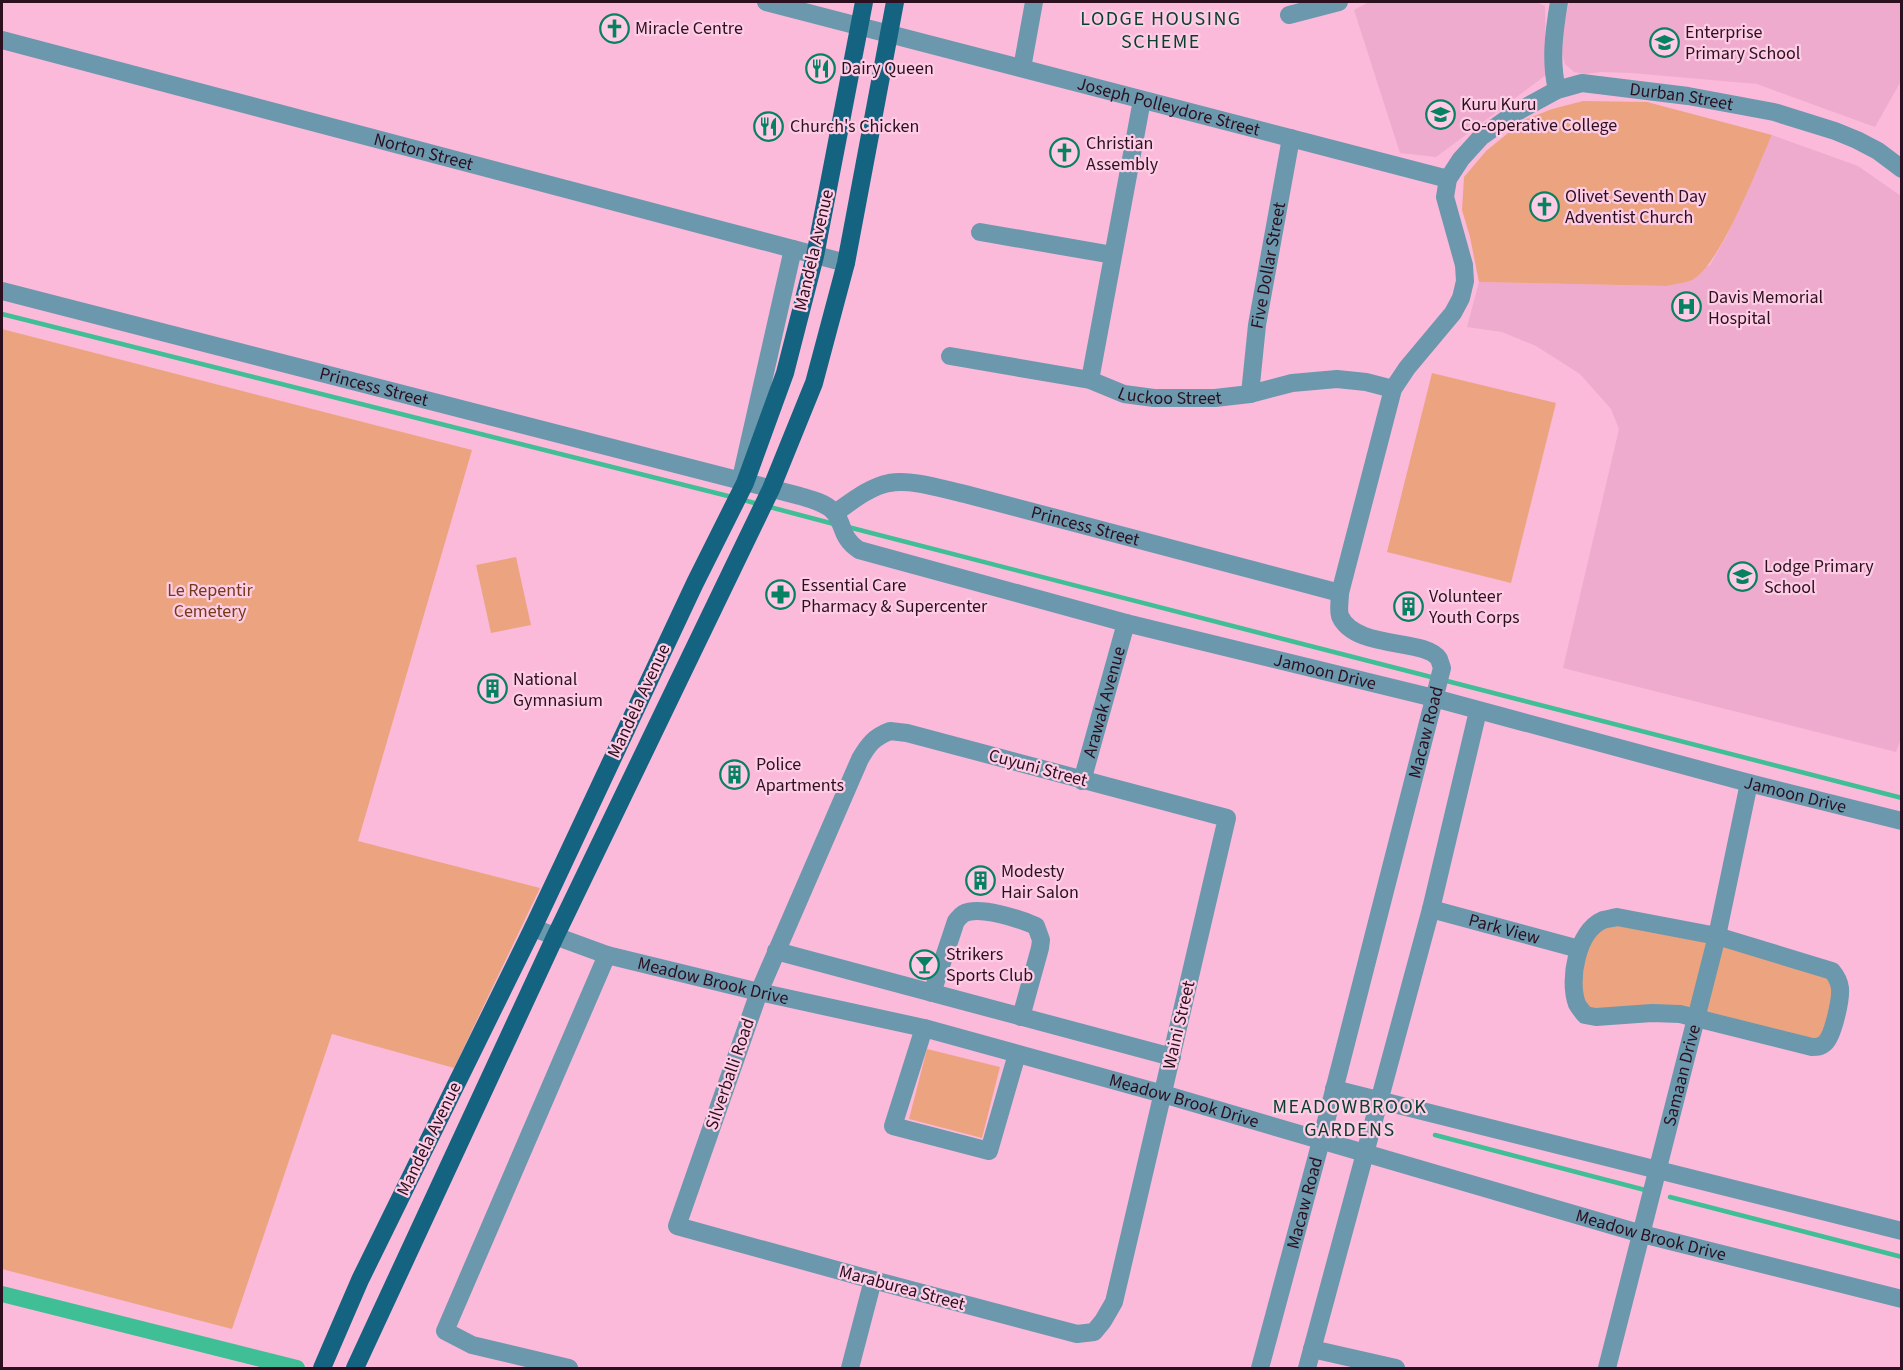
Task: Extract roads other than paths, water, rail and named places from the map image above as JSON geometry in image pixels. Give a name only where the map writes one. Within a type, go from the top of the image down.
[{"type":"main road","name":"Mandela Avenue","points":[[323,1366],[360,1280],[533,928],[741,489],[785,373],[815,256],[864,2]]},
{"type":"main road","name":"Mandela Avenue","points":[[355,1368],[555,937],[765,500],[814,383],[846,263],[895,2]]},
{"type":"street","points":[[766,2],[859,26]]},
{"type":"street","points":[[1022,68],[1034,2]]},
{"type":"street","points":[[1289,15],[1339,2]]},
{"type":"street","points":[[1557,90],[1552,47],[1558,2]]},
{"type":"street","name":"Joseph Polleydore Street","points":[[859,26],[1449,179]]},
{"type":"street","name":"Norton Street","points":[[2,40],[846,263]]},
{"type":"street","name":"Durban Street","points":[[1449,179],[1461,159],[1481,137],[1515,112],[1557,90],[1581,83],[1688,96],[1774,112],[1857,140],[1878,151],[1902,169]]},
{"type":"street","points":[[1090,380],[1142,100]]},
{"type":"street","name":"Five Dollar Street","points":[[1250,394],[1257,325],[1291,138]]},
{"type":"street","name":"Macaw Road","points":[[1260,1368],[1321,1141],[1442,668],[1438,658],[1428,651],[1350,630],[1339,614],[1340,593],[1393,388],[1453,313],[1461,298],[1465,281],[1464,265],[1445,197],[1449,179]]},
{"type":"street","points":[[980,232],[1113,255]]},
{"type":"street","points":[[741,489],[793,249]]},
{"type":"street","name":"Princess Street","points":[[2,291],[741,489],[765,500]]},
{"type":"street","name":"Luckoo Street","points":[[950,356],[1090,380],[1124,394],[1154,398],[1215,398],[1250,394],[1292,383],[1337,379],[1393,388]]},
{"type":"street","name":"Princess Street","points":[[836,516],[875,488],[889,483],[914,484],[965,494],[1340,593]]},
{"type":"street","points":[[765,500],[800,496],[821,503],[831,509],[836,516]]},
{"type":"street","name":"Jamoon Drive","points":[[836,516],[850,544],[859,550],[1126,623],[1436,692],[1478,711],[1902,821]]},
{"type":"street","name":"Arawak Avenue","points":[[1082,781],[1126,623]]},
{"type":"street","points":[[1307,1368],[1431,909],[1478,711]]},
{"type":"street","name":"Cuyuni Street","points":[[860,759],[875,738],[890,731],[907,733],[1227,818]]},
{"type":"street","name":"Silverballi Road","points":[[676,1226],[759,992],[860,759]]},
{"type":"street","name":"Samaan Drive","points":[[1607,1368],[1717,936],[1749,783]]},
{"type":"street","name":"Waini Street","points":[[1114,1302],[1227,818]]},
{"type":"street","name":"Park View","points":[[1431,909],[1579,949]]},
{"type":"street","points":[[932,993],[956,921],[963,914],[974,911],[988,912],[1029,923],[1036,926],[1039,931],[1040,948],[1020,1017]]},
{"type":"street","points":[[1617,917],[1717,936],[1832,972],[1838,978],[1841,990],[1833,1028],[1827,1042],[1821,1046],[1812,1047],[1680,1014],[1586,1016],[1577,1005],[1574,986],[1575,963],[1579,949],[1587,935],[1602,921],[1617,917]]},
{"type":"street","name":"Meadow Brook Drive","points":[[533,928],[607,955],[759,992],[924,1028],[1163,1094],[1642,1234],[1902,1299]]},
{"type":"street","points":[[776,951],[1172,1057]]},
{"type":"street","points":[[569,1368],[472,1345],[446,1331],[607,955]]},
{"type":"street","points":[[924,1028],[893,1125],[989,1152],[1017,1054]]},
{"type":"street","points":[[1334,1089],[1902,1231]]},
{"type":"street","name":"Maraburea Street","points":[[676,1226],[1077,1334],[1094,1332],[1114,1302]]},
{"type":"street","points":[[850,1368],[873,1280]]},
{"type":"street","points":[[1312,1349],[1396,1368]]},
{"type":"waterway","points":[[2,314],[732,497]]},
{"type":"waterway","points":[[740,499],[758,504]]},
{"type":"waterway","points":[[766,506],[834,524]]},
{"type":"waterway","points":[[848,527],[1435,678]]},
{"type":"waterway","points":[[1443,680],[1902,798]]},
{"type":"waterway","points":[[1435,1135],[1645,1190]]},
{"type":"waterway","points":[[1670,1197],[1902,1257]]},
{"type":"waterway","points":[[2,1294],[297,1368]]},
{"type":"place","name":"Miracle Centre","points":[[614,28]]},
{"type":"place","name":"Enterprise Primary School","points":[[1664,42]]},
{"type":"place","name":"Dairy Queen","points":[[820,68]]},
{"type":"place","name":"Kuru Kuru Co-operative College","points":[[1440,114]]},
{"type":"place","name":"Church's Chicken","points":[[769,126]]},
{"type":"place","name":"Christian Assembly","points":[[1065,153]]},
{"type":"place","name":"Olivet Seventh Day Adventist Church","points":[[1544,206]]},
{"type":"place","name":"Davis Memorial Hospital","points":[[1687,307]]},
{"type":"place","name":"Lodge Primary School","points":[[1743,576]]},
{"type":"place","name":"Essential Care Pharmacy & Supercenter","points":[[780,595]]},
{"type":"place","name":"Volunteer Youth Corps","points":[[1408,606]]},
{"type":"place","name":"National Gymnasium","points":[[492,689]]},
{"type":"place","name":"Police Apartments","points":[[735,774]]},
{"type":"place","name":"Modesty Hair Salon","points":[[980,881]]},
{"type":"place","name":"Strikers Sports Club","points":[[925,964]]},
{"type":"district","name":"LODGE HOUSING SCHEME","points":[[1161,30]]},
{"type":"district","name":"MEADOWBROOK GARDENS","points":[[1350,1118]]},
{"type":"park label","name":"Le Repentir Cemetery","points":[[210,600]]}]
